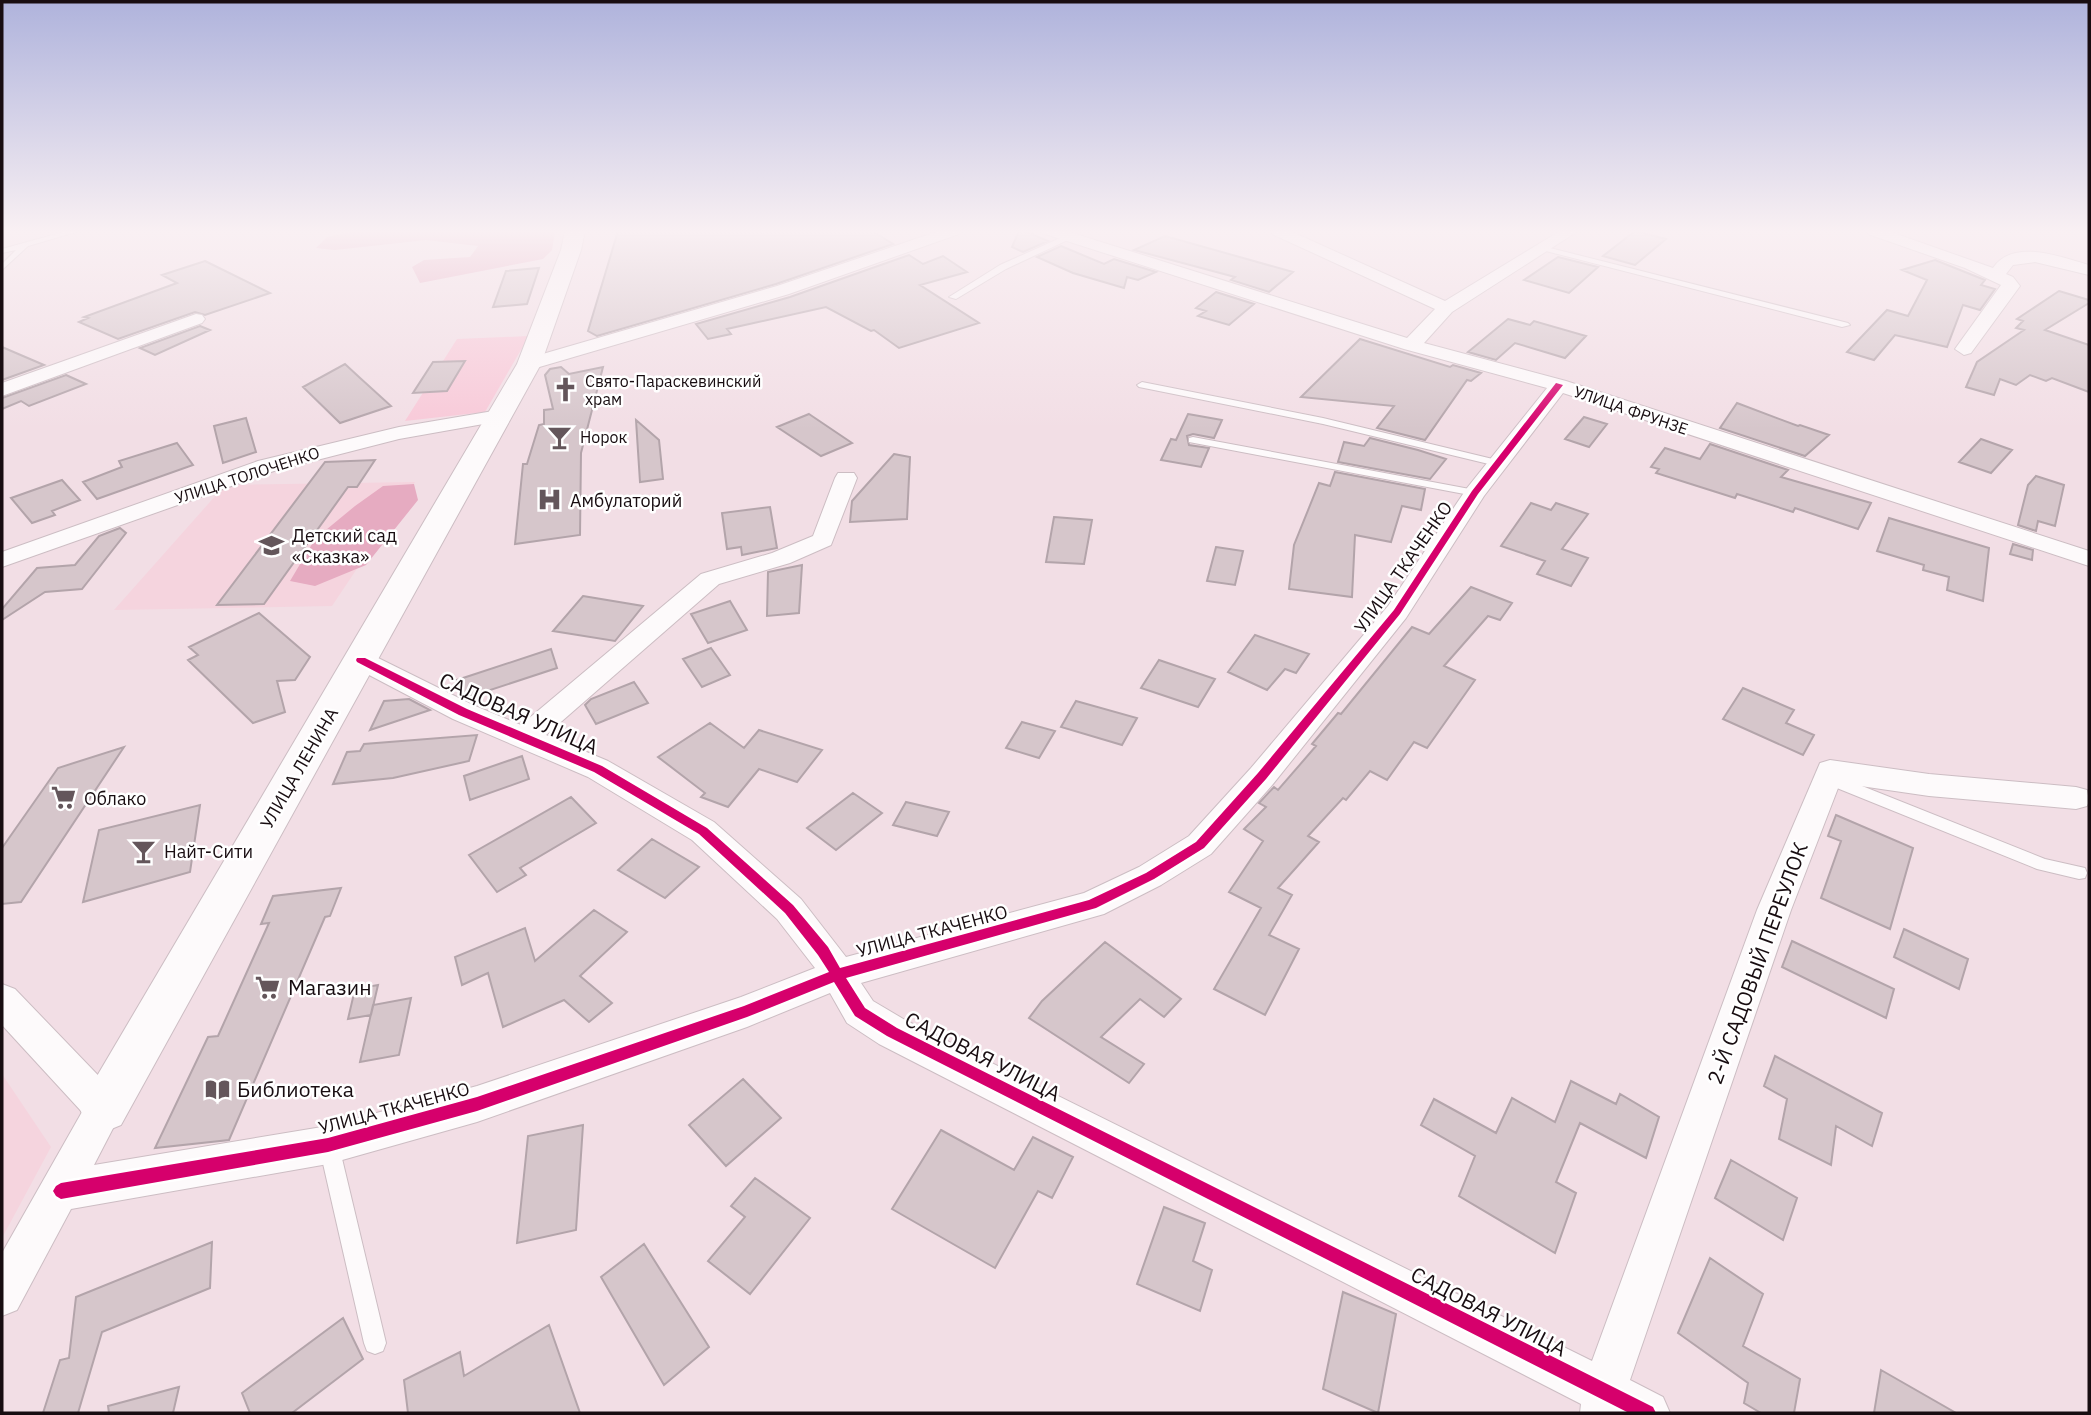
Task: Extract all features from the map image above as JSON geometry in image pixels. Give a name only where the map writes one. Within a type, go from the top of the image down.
[{"type":"street","name":"УЛИЦА ЛЕНИНА","points":[[2,1295],[104,1109],[528,364],[553,297]]},
{"type":"street","points":[[528,364],[759,297]]},
{"type":"street","name":"УЛИЦА ФРУНЗЕ","points":[[1261,297],[1411,345],[1559,386],[2089,559]]},
{"type":"street","points":[[1422,297],[1446,308]]},
{"type":"street","points":[[1411,345],[1446,308],[1464,297]]},
{"type":"street","points":[[1964,349],[2003,297]]},
{"type":"street","points":[[2,390],[196,318]]},
{"type":"street","name":"УЛИЦА ТКАЧЕНКО","points":[[61,1191],[328,1145],[477,1104],[747,1011],[836,975],[1092,904],[1150,876],[1200,845],[1262,776],[1397,612],[1497,463],[1559,386]]},
{"type":"street","name":"УЛИЦА ТОЛОЧЕНКО","points":[[2,560],[266,466],[399,433],[499,416]]},
{"type":"street","points":[[523,739],[710,579],[781,558],[823,540],[846,478]]},
{"type":"street","name":"САДОВАЯ УЛИЦА","points":[[361,660],[463,712],[598,769],[703,831],[789,909],[823,951],[860,1012],[892,1032],[1603,1402],[1647,1413]]},
{"type":"street","points":[[1827,778],[1829,771],[1929,785],[2076,798]]},
{"type":"street","name":"2-Й САДОВЫЙ ПЕРЕУЛОК","points":[[1603,1402],[1774,910],[1827,778]]},
{"type":"street","points":[[2,1000],[104,1109]]},
{"type":"lane","points":[[1736,297],[1845,325]]},
{"type":"lane","points":[[1142,385],[1323,421],[1497,463]]},
{"type":"lane","points":[[1193,440],[1475,494]]},
{"type":"lane","points":[[1827,778],[2043,865],[2079,873]]},
{"type":"lane","points":[[328,1145],[375,1343]]},
{"type":"shaded area","points":[[529,336],[485,412],[405,421],[457,339]]},
{"type":"shaded area","name":"Детский сад «Сказка»","points":[[415,482],[332,606],[114,610],[225,485]]},
{"type":"shaded area","points":[[414,484],[418,500],[366,565],[315,586],[290,581],[315,539],[355,506],[383,486]]},
{"type":"shaded area","points":[[2,1074],[51,1147],[2,1238]]},
{"type":"building","points":[[139,297],[258,297],[205,315],[195,312],[118,339],[79,322],[88,318],[84,317]]},
{"type":"building","points":[[497,297],[529,297],[527,304],[493,307]]},
{"type":"building","points":[[598,297],[731,297],[597,336],[588,331]]},
{"type":"building","points":[[790,297],[939,297],[979,323],[899,348],[874,330],[871,331],[826,307],[727,329],[731,334],[708,339],[696,324]]},
{"type":"building","points":[[1210,297],[1232,297],[1254,304],[1229,325],[1198,316],[1206,311],[1196,308]]},
{"type":"building","points":[[1918,297],[1989,297],[1980,310],[1963,305],[1947,347],[1895,335],[1874,360],[1847,352],[1887,310],[1908,316]]},
{"type":"building","points":[[2050,297],[2079,297],[2089,300],[2089,303],[2045,330],[2089,345],[2089,392],[2052,378],[2046,381],[2030,375],[2016,385],[2000,379],[1994,395],[1966,387],[1977,362],[2024,330],[2016,328],[2023,321],[2017,319]]},
{"type":"building","points":[[1508,319],[1530,325],[1534,321],[1586,336],[1565,358],[1515,343],[1496,360],[1468,352]]},
{"type":"building","points":[[200,326],[210,330],[155,355],[140,348]]},
{"type":"building","points":[[1360,339],[1450,367],[1453,365],[1481,373],[1471,381],[1467,380],[1425,440],[1377,428],[1394,406],[1301,397]]},
{"type":"building","points":[[2,347],[44,365],[2,380]]},
{"type":"building","points":[[465,361],[447,391],[413,393],[433,362]]},
{"type":"building","points":[[345,364],[391,406],[340,423],[303,387]]},
{"type":"building","points":[[561,367],[569,374],[603,367],[581,453],[580,535],[515,544],[523,464],[527,464],[539,425],[544,424],[544,410],[553,409],[545,375],[550,369]]},
{"type":"building","points":[[66,375],[86,384],[29,406],[21,401],[2,409],[2,398]]},
{"type":"building","points":[[1737,403],[1829,435],[1805,456],[1720,428]]},
{"type":"building","points":[[809,414],[852,443],[821,456],[777,427]]},
{"type":"building","points":[[1188,414],[1222,420],[1214,438],[1193,434],[1187,436],[1189,445],[1209,448],[1201,467],[1161,460],[1171,439],[1176,440]]},
{"type":"building","points":[[1584,417],[1607,424],[1589,447],[1565,439]]},
{"type":"building","points":[[246,418],[256,452],[223,463],[214,426]]},
{"type":"building","points":[[636,420],[659,440],[663,479],[640,482]]},
{"type":"building","points":[[1370,438],[1446,459],[1430,479],[1338,462],[1344,442],[1364,446]]},
{"type":"building","points":[[1981,439],[2012,450],[1991,473],[1959,462]]},
{"type":"building","points":[[177,443],[193,465],[97,499],[83,482],[122,467],[119,461]]},
{"type":"building","points":[[1710,444],[1788,470],[1781,477],[1871,503],[1858,529],[1795,508],[1793,512],[1737,494],[1735,498],[1656,473],[1659,469],[1651,467],[1665,448],[1700,459]]},
{"type":"building","points":[[894,454],[910,457],[907,519],[850,522],[852,501]]},
{"type":"building","points":[[375,460],[357,487],[348,487],[264,604],[217,605],[325,462]]},
{"type":"building","points":[[1335,472],[1425,489],[1421,510],[1402,506],[1391,542],[1355,535],[1352,597],[1289,589],[1294,545],[1319,483],[1330,486]]},
{"type":"building","points":[[2036,476],[2064,485],[2055,526],[2038,521],[2036,531],[2018,525],[2028,485]]},
{"type":"building","points":[[62,480],[80,500],[52,511],[55,515],[32,523],[11,498]]},
{"type":"building","points":[[1531,503],[1551,510],[1556,503],[1588,514],[1562,549],[1588,558],[1571,586],[1537,574],[1545,561],[1501,546]]},
{"type":"building","points":[[770,507],[777,548],[742,555],[741,547],[727,549],[722,513]]},
{"type":"building","points":[[1054,517],[1092,520],[1084,564],[1046,562]]},
{"type":"building","points":[[1889,518],[1989,548],[1983,601],[1947,590],[1949,577],[1923,570],[1924,565],[1877,551]]},
{"type":"building","points":[[120,528],[126,533],[82,589],[45,592],[2,620],[2,609],[37,568],[75,565],[99,536]]},
{"type":"building","points":[[2013,544],[2033,550],[2032,560],[2010,554]]},
{"type":"building","points":[[1216,547],[1243,551],[1235,585],[1207,581]]},
{"type":"building","points":[[802,565],[799,613],[767,616],[768,572]]},
{"type":"building","points":[[1471,587],[1512,603],[1500,620],[1488,616],[1444,666],[1475,680],[1427,748],[1414,742],[1387,780],[1370,771],[1346,800],[1343,798],[1308,836],[1319,842],[1278,888],[1292,895],[1269,935],[1299,949],[1265,1015],[1214,989],[1261,908],[1229,892],[1263,841],[1244,829],[1266,807],[1259,803],[1274,787],[1278,790],[1316,746],[1312,744],[1338,713],[1341,714],[1412,627],[1429,634]]},
{"type":"building","points":[[583,596],[643,606],[615,641],[553,631]]},
{"type":"building","points":[[730,601],[747,630],[708,643],[691,614]]},
{"type":"building","points":[[259,613],[310,657],[295,680],[277,681],[285,712],[253,723],[188,660],[198,655],[189,647]]},
{"type":"building","points":[[1255,635],[1309,654],[1296,673],[1285,669],[1267,690],[1228,672]]},
{"type":"building","points":[[711,648],[730,675],[702,687],[683,659]]},
{"type":"building","points":[[551,649],[557,668],[466,698],[462,697],[457,680]]},
{"type":"building","points":[[1159,660],[1215,679],[1198,707],[1141,688]]},
{"type":"building","points":[[634,682],[648,703],[596,724],[585,705],[591,699]]},
{"type":"building","points":[[1743,688],[1794,710],[1786,723],[1814,735],[1803,755],[1723,719]]},
{"type":"building","points":[[409,699],[430,710],[370,730],[384,701]]},
{"type":"building","points":[[1076,701],[1137,718],[1122,745],[1061,727]]},
{"type":"building","points":[[1022,722],[1055,731],[1039,758],[1006,748]]},
{"type":"building","points":[[710,723],[744,748],[759,730],[822,750],[797,782],[759,769],[728,807],[701,797],[705,793],[658,757]]},
{"type":"building","points":[[477,735],[469,761],[393,778],[333,784],[347,752],[360,751],[364,744]]},
{"type":"building","name":"Облако","points":[[124,747],[21,902],[2,904],[2,848],[58,768]]},
{"type":"building","points":[[522,756],[529,779],[470,800],[464,776]]},
{"type":"building","points":[[853,793],[882,813],[836,850],[807,828]]},
{"type":"building","points":[[571,797],[596,823],[520,868],[526,875],[497,892],[469,855]]},
{"type":"building","points":[[906,802],[949,812],[937,836],[893,825]]},
{"type":"building","name":"Найт-Сити","points":[[200,805],[190,872],[83,902],[99,830]]},
{"type":"building","points":[[1836,815],[1913,848],[1890,929],[1821,898],[1841,841],[1828,836]]},
{"type":"building","points":[[652,839],[699,867],[665,898],[618,870]]},
{"type":"building","points":[[341,888],[330,916],[325,917],[229,1140],[155,1148],[208,1037],[218,1036],[269,923],[261,924],[273,896]]},
{"type":"building","points":[[594,910],[627,932],[580,976],[612,1003],[589,1022],[564,1000],[503,1027],[488,973],[462,985],[455,957],[525,928],[535,961]]},
{"type":"building","points":[[1904,929],[1968,959],[1959,989],[1894,957]]},
{"type":"building","points":[[1792,941],[1894,989],[1886,1018],[1782,967]]},
{"type":"building","points":[[1105,942],[1181,999],[1164,1017],[1140,999],[1101,1037],[1144,1064],[1129,1083],[1029,1018],[1042,1001]]},
{"type":"building","points":[[378,985],[371,1015],[348,1019],[355,989]]},
{"type":"building","points":[[411,998],[399,1055],[360,1062],[373,1005]]},
{"type":"building","points":[[1775,1056],[1882,1113],[1872,1146],[1836,1126],[1831,1165],[1779,1139],[1787,1099],[1764,1086]]},
{"type":"building","points":[[743,1079],[781,1118],[726,1166],[689,1125]]},
{"type":"building","points":[[1571,1081],[1616,1104],[1620,1094],[1659,1117],[1646,1158],[1580,1123],[1556,1182],[1576,1193],[1555,1253],[1459,1196],[1475,1156],[1421,1125],[1434,1099],[1496,1133],[1512,1098],[1555,1122]]},
{"type":"building","points":[[583,1125],[576,1230],[517,1243],[528,1136]]},
{"type":"building","points":[[941,1130],[1014,1170],[1033,1137],[1073,1157],[1052,1198],[1038,1191],[995,1268],[892,1209]]},
{"type":"building","points":[[1731,1160],[1797,1198],[1783,1240],[1715,1198]]},
{"type":"building","points":[[755,1178],[810,1218],[750,1294],[708,1261],[745,1217],[731,1206]]},
{"type":"building","points":[[1164,1207],[1205,1223],[1193,1261],[1212,1270],[1200,1311],[1137,1284]]},
{"type":"building","points":[[212,1242],[210,1288],[102,1332],[78,1413],[43,1413],[60,1360],[69,1358],[76,1297]]},
{"type":"building","points":[[644,1244],[709,1347],[664,1385],[601,1277]]},
{"type":"building","points":[[1710,1258],[1763,1294],[1743,1346],[1800,1379],[1794,1413],[1761,1413],[1744,1403],[1748,1383],[1678,1333]]},
{"type":"building","points":[[1343,1292],[1396,1314],[1378,1413],[1323,1389]]},
{"type":"building","points":[[343,1318],[363,1359],[292,1413],[250,1413],[242,1393]]},
{"type":"building","points":[[549,1325],[580,1413],[408,1413],[404,1380],[460,1352],[464,1376]]},
{"type":"building","points":[[1881,1370],[1956,1413],[1874,1413]]},
{"type":"building","points":[[179,1387],[173,1413],[109,1413],[108,1406]]},
{"type":"cycle path","points":[[61,1191],[328,1145],[477,1104],[747,1011],[836,975],[1092,904],[1150,876],[1200,845],[1262,776],[1397,612],[1475,493],[1559,385]]},
{"type":"cycle path","points":[[361,660],[463,712],[598,769],[703,831],[789,909],[823,951],[860,1012],[892,1032],[1647,1413]]},
{"type":"place","name":"Свято-Параскевинский храм","points":[[565,390]]},
{"type":"place","name":"Норок","points":[[560,437]]},
{"type":"place","name":"Амбулаторий","points":[[550,500]]},
{"type":"place","name":"Детский сад «Сказка»","points":[[272,545]]},
{"type":"place","name":"Облако","points":[[64,798]]},
{"type":"place","name":"Найт-Сити","points":[[144,851]]},
{"type":"place","name":"Магазин","points":[[268,987]]},
{"type":"place","name":"Библиотека","points":[[217,1089]]}]
